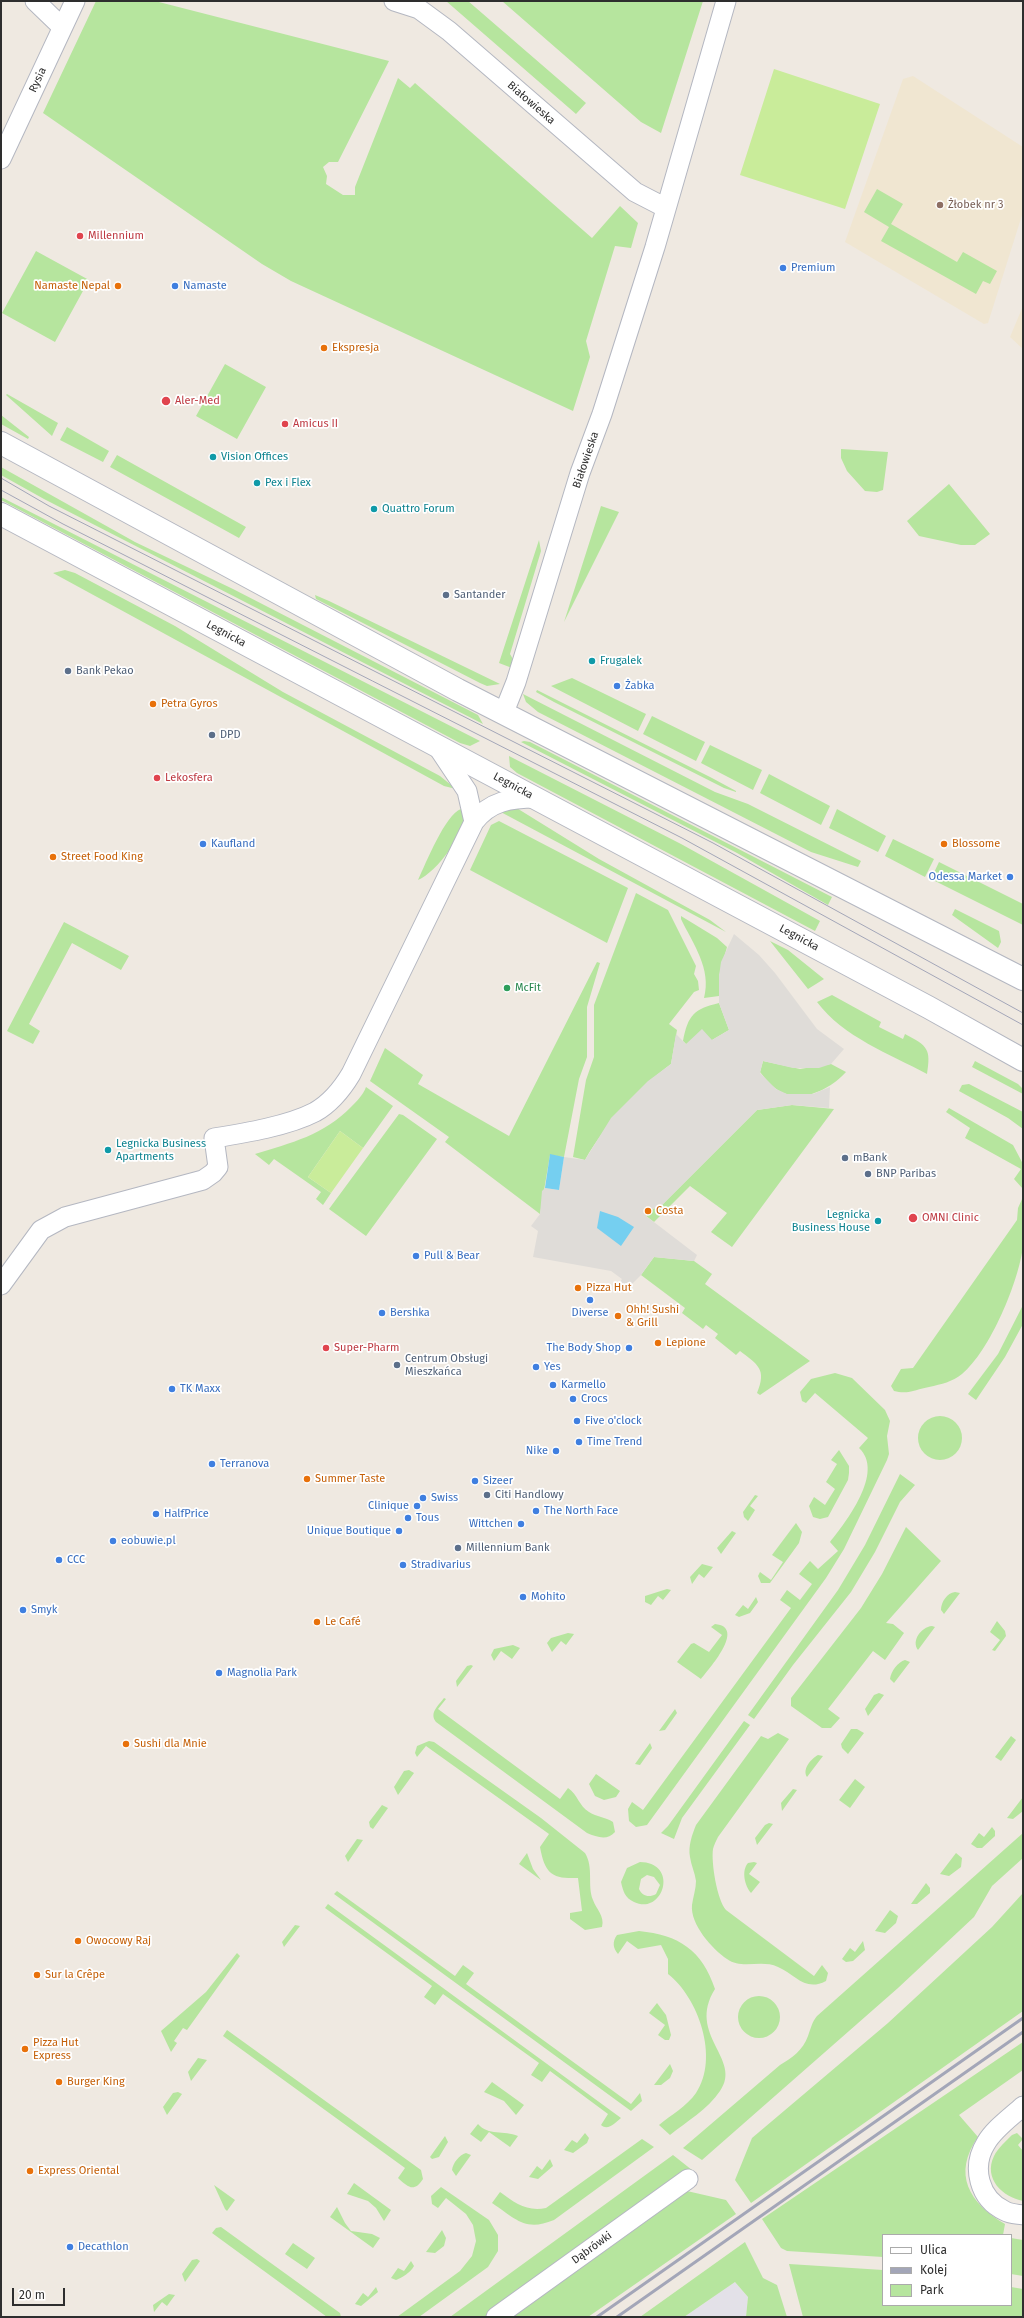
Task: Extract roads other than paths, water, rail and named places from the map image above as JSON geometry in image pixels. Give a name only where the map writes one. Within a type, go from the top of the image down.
[{"type":"main road","points":[[1,443],[235,572],[1023,979]]},
{"type":"main road","name":"Legnicka","points":[[1,514],[928,1007],[1023,1060]]},
{"type":"street","points":[[35,1],[62,27]]},
{"type":"street","name":"Rysia","points":[[1,159],[74,1]]},
{"type":"street","name":"Białowieska","points":[[394,1],[419,9],[449,31],[635,192],[666,208]]},
{"type":"street","name":"Białowieska","points":[[504,712],[516,682],[580,473],[602,414],[666,208],[726,1]]},
{"type":"street","points":[[437,746],[467,791],[474,822]]},
{"type":"street","points":[[1,1285],[41,1230],[53,1222],[65,1217],[203,1180],[213,1173],[218,1167],[214,1138],[249,1132],[303,1116],[316,1111],[332,1099],[342,1089],[351,1074],[474,822],[497,802],[508,799],[536,798]]},
{"type":"street","points":[[1023,2106],[986,2142],[980,2156],[978,2169],[979,2183],[993,2204],[1006,2212],[1023,2215]]},
{"type":"street","name":"Dąbrówki","points":[[496,2317],[688,2179]]},
{"type":"water","points":[[550,1154],[564,1157],[559,1190],[545,1188]]},
{"type":"water","points":[[600,1211],[618,1217],[634,1227],[621,1246],[597,1228]]},
{"type":"tram line","points":[[1,478],[49,506],[713,843],[1023,1013]]},
{"type":"tram line","points":[[1,490],[63,524],[682,838],[1023,1025]]},
{"type":"railway","points":[[597,2317],[1023,2018]]},
{"type":"railway","points":[[617,2317],[1023,2032]]},
{"type":"place","name":"Żłobek nr 3","points":[[940,205]]},
{"type":"place","name":"Millennium","points":[[80,236]]},
{"type":"place","name":"Premium","points":[[783,268]]},
{"type":"place","name":"Namaste Nepal","points":[[118,286]]},
{"type":"place","name":"Namaste","points":[[175,286]]},
{"type":"place","name":"Ekspresja","points":[[324,348]]},
{"type":"place","name":"Aler-Med","points":[[166,401]]},
{"type":"place","name":"Amicus II","points":[[285,424]]},
{"type":"place","name":"Vision Offices","points":[[213,457]]},
{"type":"place","name":"Pex i Flex","points":[[257,483]]},
{"type":"place","name":"Quattro Forum","points":[[374,509]]},
{"type":"place","name":"Santander","points":[[446,595]]},
{"type":"place","name":"Frugalek","points":[[592,661]]},
{"type":"place","name":"Bank Pekao","points":[[68,671]]},
{"type":"place","name":"Żabka","points":[[617,686]]},
{"type":"place","name":"Petra Gyros","points":[[153,704]]},
{"type":"place","name":"DPD","points":[[212,735]]},
{"type":"place","name":"Lekosfera","points":[[157,778]]},
{"type":"place","name":"Kaufland","points":[[203,844]]},
{"type":"place","name":"Blossome","points":[[944,844]]},
{"type":"place","name":"Street Food King","points":[[53,857]]},
{"type":"place","name":"Odessa Market","points":[[1010,877]]},
{"type":"place","name":"McFit","points":[[507,988]]},
{"type":"place","name":"Legnicka Business Apartments","points":[[108,1150]]},
{"type":"place","name":"mBank","points":[[845,1158]]},
{"type":"place","name":"BNP Paribas","points":[[868,1174]]},
{"type":"place","name":"Costa","points":[[648,1211]]},
{"type":"place","name":"OMNI Clinic","points":[[913,1218]]},
{"type":"place","name":"Legnicka Business House","points":[[878,1221]]},
{"type":"place","name":"Pull & Bear","points":[[416,1256]]},
{"type":"place","name":"Pizza Hut","points":[[578,1288]]},
{"type":"place","name":"Diverse","points":[[590,1300]]},
{"type":"place","name":"Bershka","points":[[382,1313]]},
{"type":"place","name":"Ohh! Sushi & Grill","points":[[618,1316]]},
{"type":"place","name":"Lepione","points":[[658,1343]]},
{"type":"place","name":"Super-Pharm","points":[[326,1348]]},
{"type":"place","name":"The Body Shop","points":[[629,1348]]},
{"type":"place","name":"Centrum Obsługi Mieszkańca","points":[[397,1365]]},
{"type":"place","name":"Yes","points":[[536,1367]]},
{"type":"place","name":"Karmello","points":[[553,1385]]},
{"type":"place","name":"TK Maxx","points":[[172,1389]]},
{"type":"place","name":"Crocs","points":[[573,1399]]},
{"type":"place","name":"Five o'clock","points":[[577,1421]]},
{"type":"place","name":"Time Trend","points":[[579,1442]]},
{"type":"place","name":"Nike","points":[[556,1451]]},
{"type":"place","name":"Terranova","points":[[212,1464]]},
{"type":"place","name":"Summer Taste","points":[[307,1479]]},
{"type":"place","name":"Sizeer","points":[[475,1481]]},
{"type":"place","name":"Citi Handlowy","points":[[487,1495]]},
{"type":"place","name":"Swiss","points":[[423,1498]]},
{"type":"place","name":"Clinique","points":[[417,1506]]},
{"type":"place","name":"The North Face","points":[[536,1511]]},
{"type":"place","name":"HalfPrice","points":[[156,1514]]},
{"type":"place","name":"Tous","points":[[408,1518]]},
{"type":"place","name":"Wittchen","points":[[521,1524]]},
{"type":"place","name":"Unique Boutique","points":[[399,1531]]},
{"type":"place","name":"eobuwie.pl","points":[[113,1541]]},
{"type":"place","name":"Millennium Bank","points":[[458,1548]]},
{"type":"place","name":"CCC","points":[[59,1560]]},
{"type":"place","name":"Stradivarius","points":[[403,1565]]},
{"type":"place","name":"Mohito","points":[[523,1597]]},
{"type":"place","name":"Smyk","points":[[23,1610]]},
{"type":"place","name":"Le Café","points":[[317,1622]]},
{"type":"place","name":"Magnolia Park","points":[[219,1673]]},
{"type":"place","name":"Sushi dla Mnie","points":[[126,1744]]},
{"type":"place","name":"Owocowy Raj","points":[[78,1941]]},
{"type":"place","name":"Sur la Crêpe","points":[[37,1975]]},
{"type":"place","name":"Pizza Hut Express","points":[[25,2049]]},
{"type":"place","name":"Burger King","points":[[59,2082]]},
{"type":"place","name":"Express Oriental","points":[[30,2171]]},
{"type":"place","name":"Decathlon","points":[[70,2247]]}]
